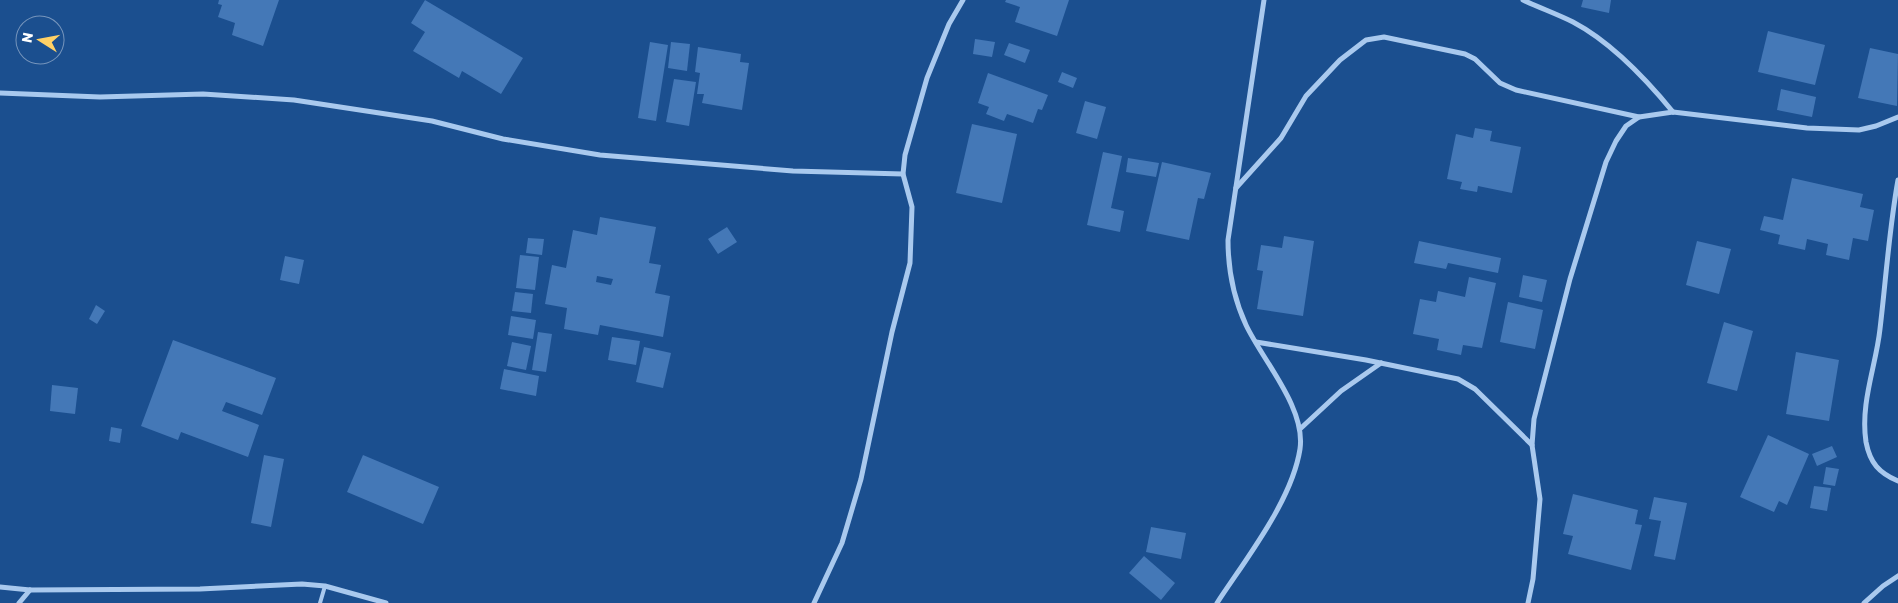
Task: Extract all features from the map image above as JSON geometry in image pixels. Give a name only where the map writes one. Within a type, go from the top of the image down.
[{"type":"street","points":[[814,603],[842,543],[861,478],[892,332],[910,263],[912,207],[903,174],[905,155],[927,78],[949,24],[963,0]]},
{"type":"street","points":[[1217,603],[1275,514],[1295,468],[1300,448],[1300,429],[1286,392],[1256,342],[1236,302],[1228,272],[1228,240],[1264,0]]},
{"type":"street","points":[[1524,0],[1574,22],[1608,46],[1656,91],[1673,112]]},
{"type":"street","points":[[1236,188],[1281,138],[1306,96],[1322,78],[1353,48],[1366,40],[1375,38],[1412,42],[1465,54],[1475,59],[1500,83],[1516,90],[1639,117],[1673,112],[1806,128],[1859,130],[1876,126],[1898,116]]},
{"type":"street","points":[[0,93],[100,97],[203,94],[294,100],[432,121],[503,139],[600,155],[793,171],[903,174]]},
{"type":"street","points":[[1528,603],[1533,579],[1540,499],[1532,445],[1534,419],[1570,279],[1606,162],[1626,126],[1639,117]]},
{"type":"street","points":[[1898,180],[1886,259],[1880,330],[1866,395],[1866,442],[1875,467],[1898,481]]},
{"type":"street","points":[[1256,342],[1381,363],[1458,379],[1475,388],[1532,445]]},
{"type":"street","points":[[1300,429],[1341,391],[1381,363]]},
{"type":"street","points":[[1864,603],[1898,576]]},
{"type":"street","points":[[0,587],[30,590],[200,589],[302,584],[325,586],[386,603]]},
{"type":"street","points":[[19,603],[30,590]]},
{"type":"lane","points":[[320,603],[325,586]]},
{"type":"building","points":[[219,0],[279,0],[263,46],[232,35],[235,23],[218,17],[222,5],[218,4]]},
{"type":"building","points":[[425,0],[523,58],[501,94],[462,71],[459,78],[413,51],[425,32],[411,23]]},
{"type":"building","points":[[1006,0],[1069,0],[1057,36],[1015,22],[1020,7],[1005,2]]},
{"type":"building","points":[[1583,0],[1611,0],[1609,13],[1581,7]]},
{"type":"building","points":[[1768,31],[1825,45],[1815,85],[1758,72]]},
{"type":"building","points":[[975,39],[995,42],[992,57],[973,54]]},
{"type":"building","points":[[650,42],[668,45],[656,121],[638,118]]},
{"type":"building","points":[[671,42],[690,44],[687,71],[668,68]]},
{"type":"building","points":[[1009,43],[1030,50],[1025,63],[1004,55]]},
{"type":"building","points":[[698,47],[741,54],[740,62],[749,63],[742,110],[702,103],[704,94],[697,94],[700,73],[695,72]]},
{"type":"building","points":[[1870,48],[1898,54],[1897,106],[1858,98]]},
{"type":"building","points":[[1062,72],[1077,78],[1073,88],[1058,82]]},
{"type":"building","points":[[988,73],[1048,95],[1042,110],[1038,109],[1033,123],[1007,114],[1004,121],[986,114],[989,107],[978,103]]},
{"type":"building","points":[[674,79],[696,82],[689,126],[666,122]]},
{"type":"building","points":[[1781,89],[1816,97],[1812,117],[1777,110]]},
{"type":"building","points":[[1085,101],[1106,107],[1097,139],[1076,133]]},
{"type":"building","points":[[972,124],[1017,134],[1002,203],[956,193]]},
{"type":"building","points":[[1475,128],[1492,131],[1490,141],[1521,147],[1512,193],[1478,186],[1477,192],[1460,189],[1462,182],[1447,179],[1456,134],[1473,138]]},
{"type":"building","points":[[1103,152],[1122,156],[1111,208],[1124,211],[1120,232],[1087,225]]},
{"type":"building","points":[[1128,158],[1159,163],[1156,177],[1126,172]]},
{"type":"building","points":[[1162,162],[1211,173],[1204,199],[1198,198],[1189,240],[1146,231]]},
{"type":"building","points":[[1792,178],[1863,194],[1860,207],[1874,210],[1868,241],[1853,238],[1849,260],[1826,255],[1828,244],[1807,239],[1805,250],[1778,244],[1780,235],[1760,230],[1764,216],[1783,220]]},
{"type":"building","points":[[600,217],[656,227],[649,263],[661,265],[655,293],[670,296],[663,337],[600,325],[598,335],[564,329],[567,308],[545,304],[552,265],[566,268],[573,230],[597,235]],"holes":[[[597,276],[613,279],[611,285],[596,282]]]},
{"type":"building","points":[[727,227],[737,242],[718,254],[708,239]]},
{"type":"building","points":[[1284,236],[1314,241],[1303,316],[1257,309],[1263,271],[1257,270],[1261,245],[1282,248]]},
{"type":"building","points":[[528,238],[544,239],[542,255],[526,253]]},
{"type":"building","points":[[1419,241],[1501,258],[1498,273],[1448,263],[1446,269],[1414,263]]},
{"type":"building","points":[[1697,241],[1731,249],[1719,294],[1686,285]]},
{"type":"building","points":[[520,255],[539,257],[535,290],[516,288]]},
{"type":"building","points":[[285,256],[304,260],[299,284],[280,280]]},
{"type":"building","points":[[1523,275],[1547,280],[1542,302],[1519,297]]},
{"type":"building","points":[[1469,277],[1496,283],[1482,348],[1463,345],[1461,355],[1437,350],[1439,339],[1413,334],[1420,299],[1436,302],[1438,291],[1465,297]]},
{"type":"building","points":[[515,292],[533,294],[531,313],[512,311]]},
{"type":"building","points":[[1508,302],[1543,310],[1535,349],[1500,342]]},
{"type":"building","points":[[96,305],[105,311],[97,324],[89,319]]},
{"type":"building","points":[[511,316],[536,320],[533,339],[508,335]]},
{"type":"building","points":[[1724,322],[1753,331],[1737,391],[1707,383]]},
{"type":"building","points":[[538,332],[552,334],[546,372],[532,370]]},
{"type":"building","points":[[612,337],[640,341],[636,365],[608,360]]},
{"type":"building","points":[[173,340],[276,378],[262,415],[226,402],[222,411],[259,425],[248,457],[181,432],[178,440],[141,426]]},
{"type":"building","points":[[512,342],[531,346],[526,370],[507,366]]},
{"type":"building","points":[[644,347],[671,353],[663,388],[636,382]]},
{"type":"building","points":[[1796,352],[1839,360],[1829,421],[1786,414]]},
{"type":"building","points":[[504,369],[539,376],[536,396],[500,389]]},
{"type":"building","points":[[52,385],[78,388],[75,414],[50,411]]},
{"type":"building","points":[[111,427],[122,429],[120,443],[109,441]]},
{"type":"building","points":[[1768,435],[1809,454],[1787,505],[1779,501],[1774,512],[1740,497]]},
{"type":"building","points":[[1832,446],[1837,457],[1817,466],[1812,454]]},
{"type":"building","points":[[264,455],[284,459],[271,527],[251,523]]},
{"type":"building","points":[[363,455],[439,487],[423,524],[347,492]]},
{"type":"building","points":[[1826,467],[1839,469],[1835,486],[1823,484]]},
{"type":"building","points":[[1814,486],[1831,488],[1827,511],[1810,508]]},
{"type":"building","points":[[1573,494],[1638,510],[1635,524],[1642,525],[1631,570],[1568,554],[1573,536],[1563,534]]},
{"type":"building","points":[[1654,497],[1687,503],[1675,560],[1654,556],[1661,521],[1649,519]]},
{"type":"building","points":[[1151,527],[1186,533],[1181,559],[1146,552]]},
{"type":"building","points":[[1144,556],[1175,583],[1161,600],[1129,573]]}]
